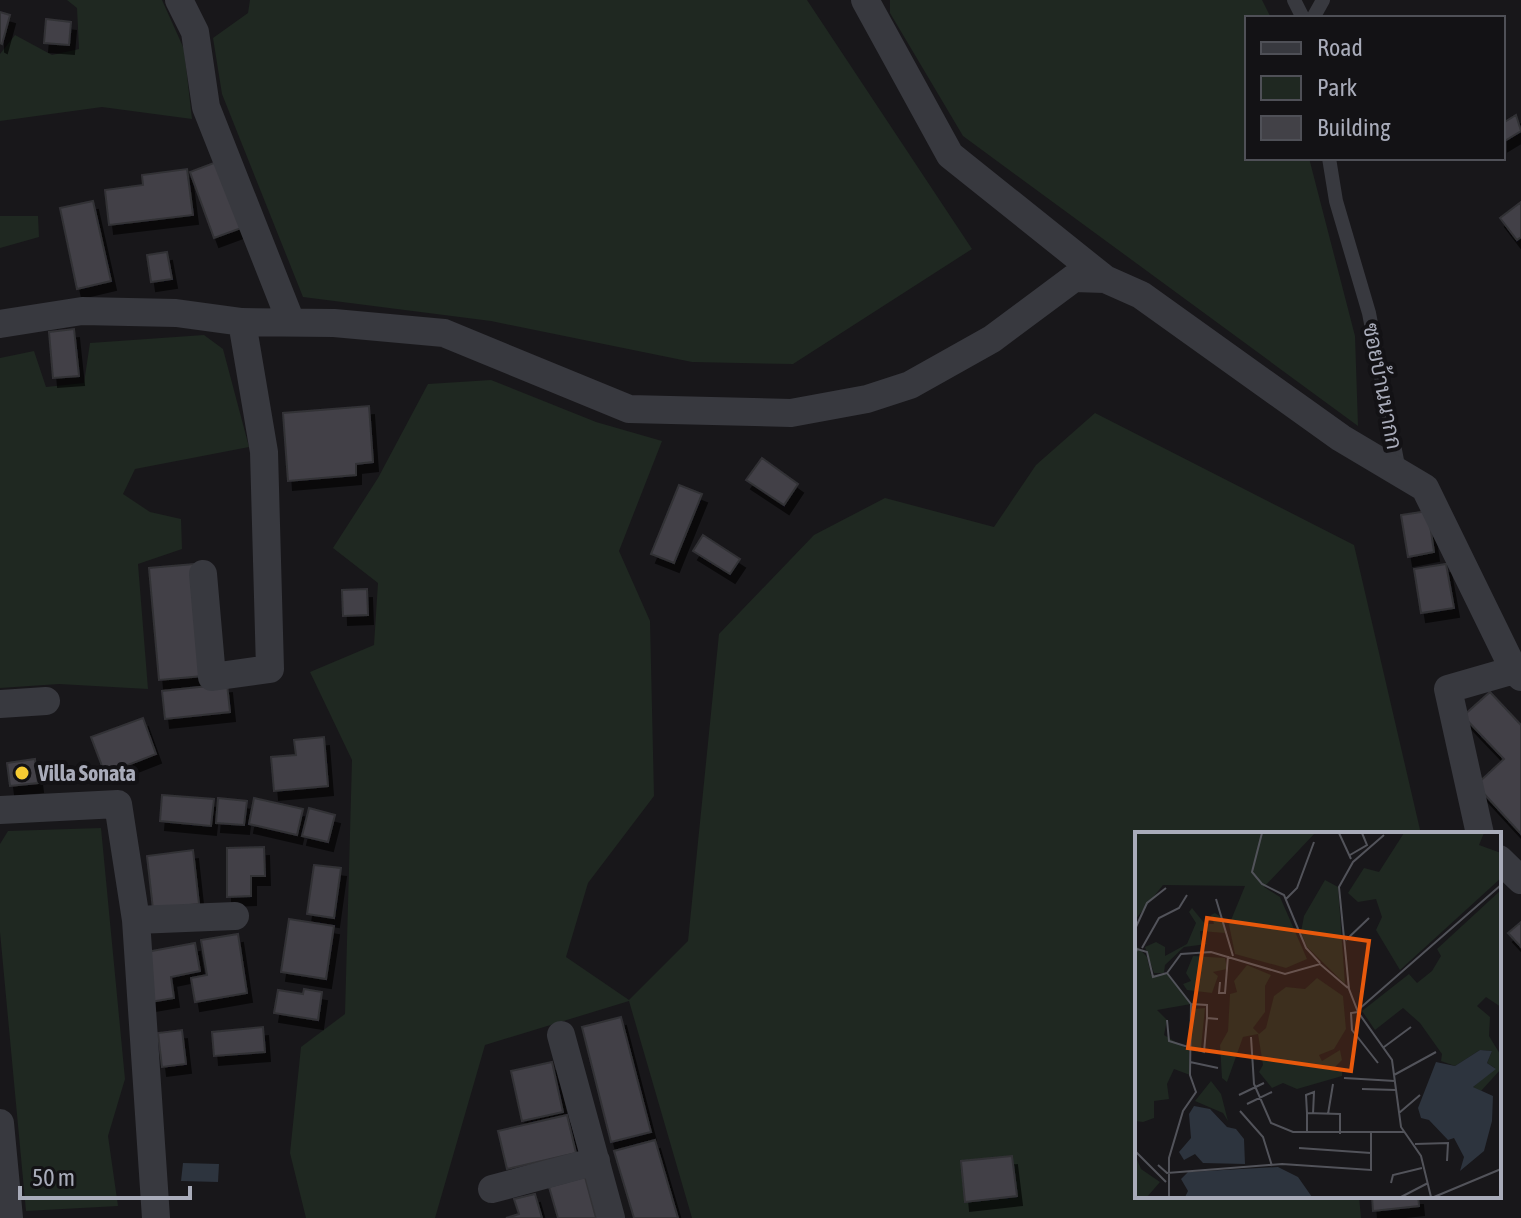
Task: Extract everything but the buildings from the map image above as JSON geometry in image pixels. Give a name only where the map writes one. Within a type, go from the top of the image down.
[{"type":"street","points":[[179,0],[195,32],[206,107],[291,322]]},
{"type":"street","points":[[865,0],[950,155],[1105,279],[1141,295],[1341,438],[1399,471]]},
{"type":"street","points":[[0,324],[82,311],[176,313],[242,322],[291,322],[444,333],[629,409],[791,413],[867,399],[910,385],[992,339],[1074,278],[1105,279]]},
{"type":"street","points":[[203,574],[212,677],[270,669],[264,452],[242,322]]},
{"type":"street","name":"ซอยบ้านนากก","points":[[1399,471],[1425,488],[1516,660]]},
{"type":"street","points":[[1480,832],[1448,689],[1516,660]]},
{"type":"street","points":[[0,704],[46,701]]},
{"type":"street","points":[[0,810],[118,804],[136,920],[156,1218]]},
{"type":"street","points":[[1501,861],[1521,880]]},
{"type":"street","points":[[136,920],[235,916]]},
{"type":"street","points":[[561,1035],[611,1218]]},
{"type":"street","points":[[0,1123],[9,1218]]},
{"type":"street","points":[[492,1189],[596,1161]]},
{"type":"lane","name":"ซอยบ้านนากก","points":[[1329,160],[1336,201],[1369,313],[1399,471]]},
{"type":"green space","points":[[67,0],[162,0],[184,49],[192,119],[102,107],[0,121],[0,54],[15,35],[52,55],[79,49],[77,8]]},
{"type":"green space","points":[[250,0],[807,0],[972,249],[793,364],[692,362],[491,321],[303,297],[222,94],[213,38],[248,13]]},
{"type":"green space","points":[[890,0],[1262,0],[1270,16],[1245,16],[1245,160],[1310,160],[1355,336],[1358,426],[963,136],[890,13]]},
{"type":"green space","points":[[0,216],[38,216],[39,237],[0,248]]},
{"type":"green space","points":[[204,335],[223,349],[249,447],[135,469],[123,494],[150,512],[181,519],[182,549],[138,564],[148,689],[59,684],[0,688],[0,358],[34,351],[46,387],[84,383],[90,343]]},
{"type":"green space","points":[[491,380],[596,422],[662,441],[619,551],[650,621],[654,796],[588,883],[566,957],[629,1000],[688,941],[719,634],[814,535],[885,498],[994,527],[1036,465],[1095,413],[1354,545],[1421,832],[1135,832],[1135,1198],[1359,1198],[1361,1218],[692,1218],[629,1001],[485,1045],[435,1218],[306,1218],[290,1153],[301,1047],[345,1014],[352,760],[310,672],[374,645],[378,583],[333,548],[378,478],[428,384]]},
{"type":"green space","points":[[101,828],[125,1079],[108,1136],[118,1206],[26,1211],[0,932],[0,844],[8,831]]},
{"type":"shaded area","points":[[183,1163],[219,1164],[218,1182],[181,1181]]},
{"type":"place","name":"Villa Sonata","points":[[22,773]]}]
